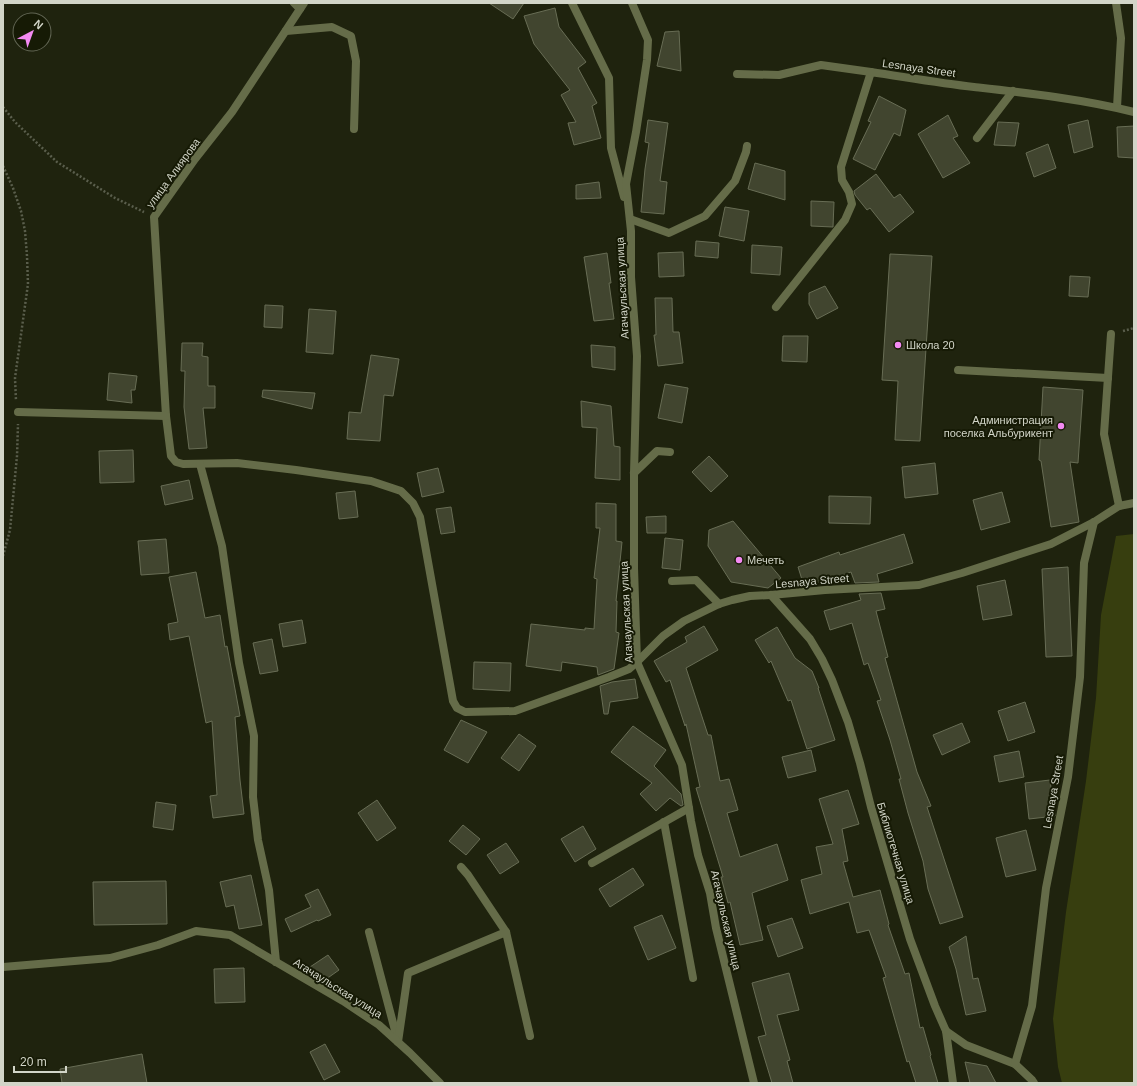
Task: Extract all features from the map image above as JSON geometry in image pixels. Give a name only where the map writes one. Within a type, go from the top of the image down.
[{"type":"street","points":[[294,3],[302,6]]},
{"type":"street","name":"Агачаульская улица","points":[[572,3],[609,78],[611,148],[630,219]]},
{"type":"street","name":"Агачаульская улица","points":[[632,3],[648,40],[647,60],[626,184],[630,219],[631,277],[637,356],[634,473],[634,568],[637,662],[682,765],[698,855],[710,893],[716,928],[754,1083]]},
{"type":"street","points":[[1116,3],[1121,38],[1117,107]]},
{"type":"street","name":"улица Алиярова","points":[[171,456],[166,416],[154,217],[195,159],[232,112],[302,6]]},
{"type":"street","points":[[286,31],[332,27],[351,36],[356,61],[354,129]]},
{"type":"street","points":[[737,74],[779,75],[822,65],[871,72]]},
{"type":"street","name":"Lesnaya Street","points":[[776,307],[845,220],[852,204],[849,192],[842,180],[841,167],[871,72],[972,87],[1013,91],[1117,107],[1134,112]]},
{"type":"street","points":[[977,138],[1013,91]]},
{"type":"street","points":[[630,219],[669,233],[705,216],[735,181],[747,146]]},
{"type":"street","points":[[1110,334],[1104,434],[1119,506]]},
{"type":"street","points":[[958,370],[1108,378]]},
{"type":"street","points":[[18,412],[166,416]]},
{"type":"street","points":[[634,473],[657,451],[670,452]]},
{"type":"street","name":"Lesnaya Street","points":[[171,456],[176,462],[183,464],[237,463],[296,470],[371,481],[401,491],[413,503],[420,517],[453,701],[458,708],[465,712],[515,711],[629,669],[663,636],[684,621],[719,604],[750,596],[919,585],[962,573],[1051,544],[1094,522],[1119,506],[1134,503]]},
{"type":"street","points":[[200,464],[222,546],[239,663],[254,736],[253,797],[258,840],[269,890],[276,962]]},
{"type":"street","name":"Lesnaya Street","points":[[1015,1064],[1032,1006],[1046,888],[1068,777],[1080,677],[1084,563],[1094,522]]},
{"type":"street","points":[[672,581],[696,580],[719,604]]},
{"type":"street","name":"Библиотечная улица","points":[[771,595],[810,639],[832,680],[848,722],[871,807],[910,939],[946,1031]]},
{"type":"street","points":[[592,863],[689,808]]},
{"type":"street","points":[[664,822],[693,978]]},
{"type":"street","points":[[461,866],[506,932],[530,1036]]},
{"type":"street","name":"Агачаульская улица","points":[[3,967],[110,958],[158,945],[196,931],[230,935],[342,1001],[379,1026],[398,1042],[440,1083]]},
{"type":"street","points":[[369,932],[398,1042]]},
{"type":"street","points":[[398,1042],[408,973],[506,932]]},
{"type":"street","points":[[946,1031],[966,1045],[1015,1064],[1034,1083]]},
{"type":"street","points":[[946,1031],[953,1083]]},
{"type":"path","points":[[3,107],[15,122],[57,162],[115,198],[154,217]]},
{"type":"path","points":[[3,166],[21,211],[27,250],[28,284],[15,378],[18,412],[17,456],[10,530],[3,556]]},
{"type":"green space","points":[[1134,534],[1134,1083],[1062,1083],[1058,1067],[1053,1019],[1066,912],[1086,781],[1096,698],[1101,615],[1116,536]]},
{"type":"building","points":[[489,3],[524,3],[513,19]]},
{"type":"building","points":[[555,8],[559,27],[586,62],[578,68],[597,103],[592,106],[601,138],[574,145],[568,123],[576,122],[561,95],[570,90],[534,44],[524,16]]},
{"type":"building","points":[[679,31],[681,71],[657,66],[665,32]]},
{"type":"building","points":[[879,96],[906,110],[900,136],[894,133],[875,170],[853,159],[871,122],[868,121]]},
{"type":"building","points":[[948,115],[958,136],[953,138],[970,163],[943,178],[918,134]]},
{"type":"building","points":[[648,120],[668,123],[660,181],[667,182],[664,214],[641,212],[649,143],[645,142]]},
{"type":"building","points":[[1088,120],[1093,147],[1074,153],[1068,125]]},
{"type":"building","points":[[998,122],[1019,123],[1015,146],[994,145]]},
{"type":"building","points":[[1134,126],[1134,158],[1118,157],[1117,127]]},
{"type":"building","points":[[1048,144],[1056,168],[1034,177],[1026,153]]},
{"type":"building","points":[[755,163],[785,171],[785,200],[748,189]]},
{"type":"building","points":[[876,174],[894,198],[900,194],[914,212],[889,232],[870,208],[867,210],[855,195],[854,191]]},
{"type":"building","points":[[599,182],[601,198],[576,199],[576,185]]},
{"type":"building","points":[[811,201],[834,202],[833,227],[811,226]]},
{"type":"building","points":[[725,207],[749,211],[744,241],[719,236]]},
{"type":"building","points":[[696,241],[719,243],[718,258],[695,256]]},
{"type":"building","points":[[752,245],[782,247],[780,275],[751,273]]},
{"type":"building","points":[[683,252],[684,276],[659,277],[658,253]]},
{"type":"building","points":[[607,253],[614,319],[594,321],[584,257]]},
{"type":"building","points":[[890,254],[932,256],[920,441],[895,440],[898,381],[882,380]]},
{"type":"building","points":[[1070,276],[1090,277],[1088,297],[1069,296]]},
{"type":"building","points":[[825,286],[838,308],[817,319],[809,304],[809,293]]},
{"type":"building","points":[[655,298],[672,298],[673,332],[679,332],[683,363],[658,366],[654,335],[656,335]]},
{"type":"building","points":[[265,305],[283,306],[282,328],[264,327]]},
{"type":"building","points":[[309,309],[336,311],[333,354],[306,352]]},
{"type":"building","points":[[783,336],[808,336],[807,362],[782,361]]},
{"type":"building","points":[[182,343],[203,343],[202,356],[208,357],[208,386],[215,386],[215,408],[203,408],[207,448],[189,449],[184,407],[185,371],[181,371]]},
{"type":"building","points":[[591,345],[615,347],[615,370],[592,367]]},
{"type":"building","points":[[371,355],[399,359],[393,396],[384,395],[380,441],[347,439],[349,412],[361,413]]},
{"type":"building","points":[[109,373],[137,376],[135,390],[131,390],[132,403],[107,400]]},
{"type":"building","points":[[665,384],[688,388],[682,423],[658,418]]},
{"type":"building","points":[[1043,387],[1083,390],[1078,463],[1070,462],[1079,522],[1051,527],[1041,461],[1039,460]]},
{"type":"building","points":[[263,390],[315,393],[312,409],[262,397]]},
{"type":"building","points":[[581,401],[611,406],[614,446],[620,447],[620,480],[595,478],[597,428],[582,427]]},
{"type":"building","points":[[133,450],[134,482],[100,483],[99,451]]},
{"type":"building","points":[[709,456],[728,476],[711,492],[692,472]]},
{"type":"building","points":[[935,463],[938,494],[905,498],[902,467]]},
{"type":"building","points":[[438,468],[444,492],[422,497],[417,473]]},
{"type":"building","points":[[189,480],[193,499],[165,505],[161,486]]},
{"type":"building","points":[[355,491],[358,517],[339,519],[336,493]]},
{"type":"building","points":[[1002,492],[1010,522],[981,530],[973,500]]},
{"type":"building","points":[[829,496],[871,497],[870,524],[829,523]]},
{"type":"building","points":[[596,503],[616,504],[616,541],[622,542],[616,601],[616,632],[619,633],[614,669],[598,675],[597,667],[562,662],[561,671],[526,666],[531,624],[585,630],[585,628],[594,629],[597,579],[594,578],[600,528],[596,528]]},
{"type":"building","points":[[451,507],[455,532],[441,534],[436,509]]},
{"type":"building","points":[[666,516],[666,533],[647,533],[646,517]]},
{"type":"building","points":[[733,521],[781,578],[768,588],[731,582],[708,546],[709,530]]},
{"type":"building","points":[[904,534],[913,563],[877,574],[879,582],[855,583],[851,572],[828,581],[804,586],[798,567],[839,552],[840,555]]},
{"type":"building","points":[[665,538],[683,540],[680,570],[662,568]]},
{"type":"building","points":[[166,539],[169,573],[141,575],[138,541]]},
{"type":"building","points":[[1068,567],[1072,656],[1046,657],[1042,569]]},
{"type":"building","points":[[196,572],[205,618],[220,615],[225,647],[227,646],[240,716],[235,717],[244,814],[213,818],[210,796],[217,795],[212,721],[206,723],[189,636],[170,640],[168,624],[178,622],[169,577]]},
{"type":"building","points":[[1005,580],[1012,615],[983,620],[977,586]]},
{"type":"building","points":[[881,593],[885,609],[876,611],[888,657],[885,658],[917,772],[931,806],[927,807],[963,917],[940,924],[928,889],[923,861],[899,779],[901,779],[877,701],[881,700],[868,663],[864,665],[852,623],[830,630],[824,611],[861,600],[859,594]]},
{"type":"building","points":[[302,620],[306,643],[283,647],[279,624]]},
{"type":"building","points":[[704,626],[718,650],[686,668],[708,735],[711,735],[720,781],[729,779],[738,810],[727,813],[740,857],[777,844],[788,880],[752,893],[763,940],[740,945],[730,902],[728,903],[721,877],[723,877],[696,788],[700,787],[686,724],[685,726],[670,680],[666,682],[654,661],[687,642],[685,637]]},
{"type":"building","points":[[777,627],[795,658],[812,671],[819,688],[835,740],[807,749],[791,700],[788,701],[771,661],[769,663],[755,640]]},
{"type":"building","points":[[272,639],[278,671],[260,674],[253,643]]},
{"type":"building","points":[[474,662],[511,663],[510,691],[473,689]]},
{"type":"building","points":[[635,679],[638,698],[610,702],[608,714],[604,714],[600,686],[612,682]]},
{"type":"building","points":[[1025,702],[1035,732],[1008,741],[998,711]]},
{"type":"building","points":[[461,720],[487,732],[468,763],[444,750]]},
{"type":"building","points":[[962,723],[970,742],[942,755],[933,735]]},
{"type":"building","points":[[633,726],[666,750],[654,766],[681,794],[683,805],[681,806],[670,798],[656,811],[640,794],[652,783],[611,752]]},
{"type":"building","points":[[519,734],[536,746],[519,771],[501,758]]},
{"type":"building","points":[[811,750],[816,771],[788,778],[782,757]]},
{"type":"building","points":[[1019,751],[1024,777],[999,782],[994,756]]},
{"type":"building","points":[[1050,780],[1055,816],[1029,819],[1025,783]]},
{"type":"building","points":[[848,790],[859,824],[842,829],[848,861],[843,862],[853,897],[880,890],[888,925],[905,974],[909,973],[920,1028],[923,1027],[938,1083],[916,1083],[909,1061],[907,1062],[883,978],[886,977],[869,930],[857,933],[849,902],[810,914],[801,880],[822,874],[816,847],[833,844],[819,799]]},
{"type":"building","points":[[377,800],[396,828],[377,841],[358,813]]},
{"type":"building","points":[[156,802],[176,805],[173,830],[153,827]]},
{"type":"building","points":[[463,825],[480,839],[466,855],[449,841]]},
{"type":"building","points":[[583,826],[596,849],[575,862],[561,839]]},
{"type":"building","points":[[1026,830],[1036,870],[1006,877],[996,838]]},
{"type":"building","points":[[506,843],[519,862],[500,874],[487,855]]},
{"type":"building","points":[[633,868],[644,885],[610,907],[599,889]]},
{"type":"building","points":[[251,875],[262,925],[239,929],[234,905],[226,907],[220,882]]},
{"type":"building","points":[[166,881],[167,924],[94,925],[93,882]]},
{"type":"building","points":[[318,889],[331,915],[291,932],[285,919],[311,907],[305,895]]},
{"type":"building","points":[[662,915],[676,948],[648,960],[634,927]]},
{"type":"building","points":[[792,918],[803,948],[778,957],[767,926]]},
{"type":"building","points":[[966,936],[973,979],[978,978],[986,1011],[966,1015],[956,969],[949,947]]},
{"type":"building","points":[[328,955],[339,970],[322,982],[310,967]]},
{"type":"building","points":[[244,968],[245,1002],[215,1003],[214,969]]},
{"type":"building","points":[[789,973],[799,1010],[777,1015],[790,1060],[787,1061],[793,1083],[772,1083],[758,1037],[766,1035],[752,983]]},
{"type":"building","points":[[325,1044],[340,1072],[324,1080],[310,1052]]},
{"type":"building","points":[[142,1054],[147,1083],[62,1083],[60,1069]]},
{"type":"building","points":[[965,1062],[987,1066],[996,1083],[970,1083]]},
{"type":"place","name":"Школа 20","points":[[898,345]]},
{"type":"place","name":"Администрация поселка Альбурикент","points":[[1061,426]]},
{"type":"place","name":"Мечеть","points":[[739,560]]}]
